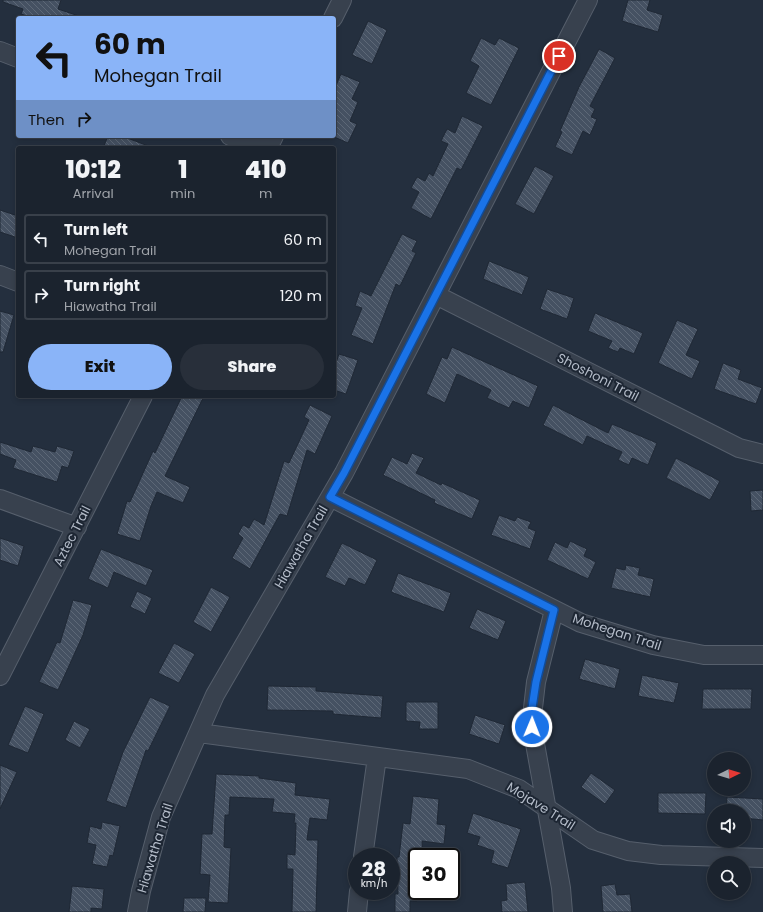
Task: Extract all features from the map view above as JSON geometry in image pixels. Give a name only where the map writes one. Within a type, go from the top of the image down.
[{"type":"street","points":[[334,16],[342,0]]},
{"type":"street","name":"Hiawatha Trail","points":[[137,912],[141,891],[161,818],[216,695],[344,473],[588,0]]},
{"type":"street","points":[[0,51],[16,57]]},
{"type":"street","points":[[236,138],[258,146]]},
{"type":"street","points":[[0,275],[16,281]]},
{"type":"street","name":"Shoshoni Trail","points":[[436,295],[739,448],[763,454]]},
{"type":"street","name":"Aztec Trail","points":[[0,676],[142,398]]},
{"type":"street","name":"Mohegan Trail","points":[[330,497],[581,623],[653,645],[704,655],[763,655]]},
{"type":"street","points":[[0,498],[77,527]]},
{"type":"street","points":[[554,610],[536,682],[532,708],[532,727],[561,888],[563,912]]},
{"type":"street","name":"Mojave Trail","points":[[199,733],[468,769],[519,789],[594,840],[628,851],[661,855],[763,858]]},
{"type":"street","points":[[364,848],[376,757]]},
{"type":"street","points":[[357,912],[358,900]]},
{"type":"building","points":[[3,0],[61,0],[58,9],[79,16],[27,16],[21,14],[23,9],[3,2]]},
{"type":"building","points":[[628,0],[650,0],[647,10],[663,15],[658,32],[622,21]]},
{"type":"building","points":[[368,21],[387,30],[372,64],[352,55]]},
{"type":"building","points":[[481,38],[495,45],[499,38],[519,48],[491,105],[466,93],[479,66],[470,61]]},
{"type":"building","points":[[599,49],[615,58],[590,106],[595,109],[591,117],[597,119],[590,135],[583,131],[572,155],[555,147],[562,132],[560,131],[579,87]]},
{"type":"building","points":[[341,74],[360,82],[352,99],[358,102],[350,121],[357,124],[348,143],[336,138],[336,85]]},
{"type":"building","points":[[462,116],[483,126],[461,170],[457,168],[431,219],[411,208],[419,192],[411,188],[417,177],[425,181],[429,173],[433,176],[448,144],[441,141],[447,129],[455,133]]},
{"type":"building","points":[[107,138],[127,138],[148,146],[104,146]]},
{"type":"building","points":[[535,166],[554,176],[534,214],[515,204]]},
{"type":"building","points":[[0,210],[16,215],[16,237],[0,232]]},
{"type":"building","points":[[402,234],[417,241],[412,251],[416,253],[400,286],[396,284],[373,344],[351,335],[362,308],[355,306],[360,291],[371,296]]},
{"type":"building","points":[[489,261],[529,277],[522,295],[483,279]]},
{"type":"building","points":[[547,289],[574,298],[567,319],[540,309]]},
{"type":"building","points":[[0,311],[14,315],[3,352],[0,352]]},
{"type":"building","points":[[595,313],[643,333],[634,354],[620,348],[618,352],[608,348],[612,341],[588,331]]},
{"type":"building","points":[[677,320],[698,329],[686,355],[700,361],[692,379],[658,363]]},
{"type":"building","points":[[452,347],[538,386],[529,408],[513,401],[509,408],[487,398],[491,390],[457,374],[445,403],[426,394],[442,357],[447,359]]},
{"type":"building","points":[[339,354],[358,360],[346,394],[336,391],[336,363]]},
{"type":"building","points":[[723,363],[741,370],[738,379],[762,388],[756,404],[714,389]]},
{"type":"building","points":[[181,398],[203,398],[165,476],[190,487],[183,503],[157,492],[140,541],[117,534],[127,501],[130,502],[153,451],[155,453]]},
{"type":"building","points":[[310,405],[332,416],[315,454],[307,450],[287,516],[280,514],[250,569],[232,558],[243,538],[238,534],[243,525],[249,528],[254,519],[264,525],[284,461],[289,463],[309,420],[304,417]]},
{"type":"building","points":[[553,405],[608,433],[612,424],[657,443],[648,465],[632,458],[629,465],[618,460],[622,452],[587,436],[583,445],[543,425]]},
{"type":"building","points":[[0,442],[31,452],[33,446],[55,452],[57,446],[74,451],[68,468],[62,466],[57,482],[13,468],[16,460],[0,454]]},
{"type":"building","points":[[412,453],[424,458],[416,473],[441,485],[442,483],[480,500],[472,519],[434,503],[435,500],[383,475],[392,457],[407,464]]},
{"type":"building","points":[[676,458],[720,481],[710,500],[666,478]]},
{"type":"building","points":[[763,490],[763,510],[751,511],[750,491]]},
{"type":"building","points":[[499,515],[515,521],[517,517],[531,522],[528,528],[536,531],[530,549],[491,535]]},
{"type":"building","points":[[0,538],[24,546],[18,566],[0,560]]},
{"type":"building","points":[[570,541],[587,549],[584,556],[596,562],[588,579],[547,560],[555,542],[567,548]]},
{"type":"building","points":[[342,543],[377,560],[365,585],[349,578],[345,586],[325,577]]},
{"type":"building","points":[[101,549],[153,570],[146,586],[114,572],[108,588],[88,579]]},
{"type":"building","points":[[626,565],[640,568],[638,575],[654,579],[650,597],[611,588],[616,568],[625,570]]},
{"type":"building","points":[[398,573],[451,593],[444,612],[391,592]]},
{"type":"building","points":[[211,587],[230,597],[211,632],[193,622]]},
{"type":"building","points":[[137,591],[152,598],[145,614],[130,607]]},
{"type":"building","points":[[73,600],[92,605],[83,635],[58,690],[39,682],[57,642],[60,643]]},
{"type":"building","points":[[477,609],[506,621],[498,640],[469,628]]},
{"type":"building","points":[[174,643],[195,654],[179,683],[158,673]]},
{"type":"building","points":[[585,659],[620,669],[615,689],[579,679]]},
{"type":"building","points":[[642,675],[679,683],[674,703],[638,696]]},
{"type":"building","points":[[268,686],[316,687],[316,691],[383,696],[381,718],[333,714],[333,711],[267,710]]},
{"type":"building","points":[[703,689],[752,689],[751,709],[702,709]]},
{"type":"building","points":[[150,697],[170,706],[148,751],[146,750],[126,808],[106,801],[123,752]]},
{"type":"building","points":[[406,702],[438,702],[438,729],[419,729],[420,722],[406,721]]},
{"type":"building","points":[[25,706],[44,714],[28,753],[8,745]]},
{"type":"building","points":[[475,715],[505,725],[499,744],[469,734]]},
{"type":"building","points":[[74,721],[90,729],[80,748],[65,740]]},
{"type":"building","points":[[0,765],[17,772],[0,809]]},
{"type":"building","points":[[591,773],[615,790],[605,804],[581,787]]},
{"type":"building","points":[[216,774],[259,776],[259,778],[296,783],[295,795],[330,799],[327,820],[310,818],[307,840],[318,840],[316,912],[292,912],[293,869],[287,869],[287,854],[295,855],[295,814],[272,812],[274,799],[230,797],[229,815],[225,815],[224,847],[231,848],[228,903],[208,902],[210,875],[200,874],[202,834],[212,834]]},
{"type":"building","points":[[658,793],[706,793],[705,814],[658,813]]},
{"type":"building","points":[[413,796],[439,799],[437,824],[446,825],[444,844],[422,841],[422,848],[408,848],[408,900],[417,901],[410,901],[410,912],[395,912],[395,900],[400,900],[400,848],[403,823],[410,824]]},
{"type":"building","points":[[727,797],[763,799],[763,820],[751,819],[751,804],[726,804]]},
{"type":"building","points":[[473,813],[521,829],[508,868],[491,863],[494,851],[477,845],[480,837],[467,833]]},
{"type":"building","points":[[102,822],[120,826],[113,856],[110,855],[107,867],[92,864],[96,845],[87,843],[90,826],[101,829]]},
{"type":"building","points":[[525,882],[528,912],[502,912],[501,901],[507,900],[506,884]]},
{"type":"building","points":[[615,884],[617,895],[630,894],[632,912],[603,912],[601,886]]},
{"type":"building","points":[[72,886],[104,889],[102,909],[91,908],[91,912],[69,912]]},
{"type":"building","points":[[184,898],[206,898],[205,912],[183,912]]},
{"type":"route","points":[[532,727],[532,708],[536,682],[554,610],[330,497],[344,473],[559,56]]}]
